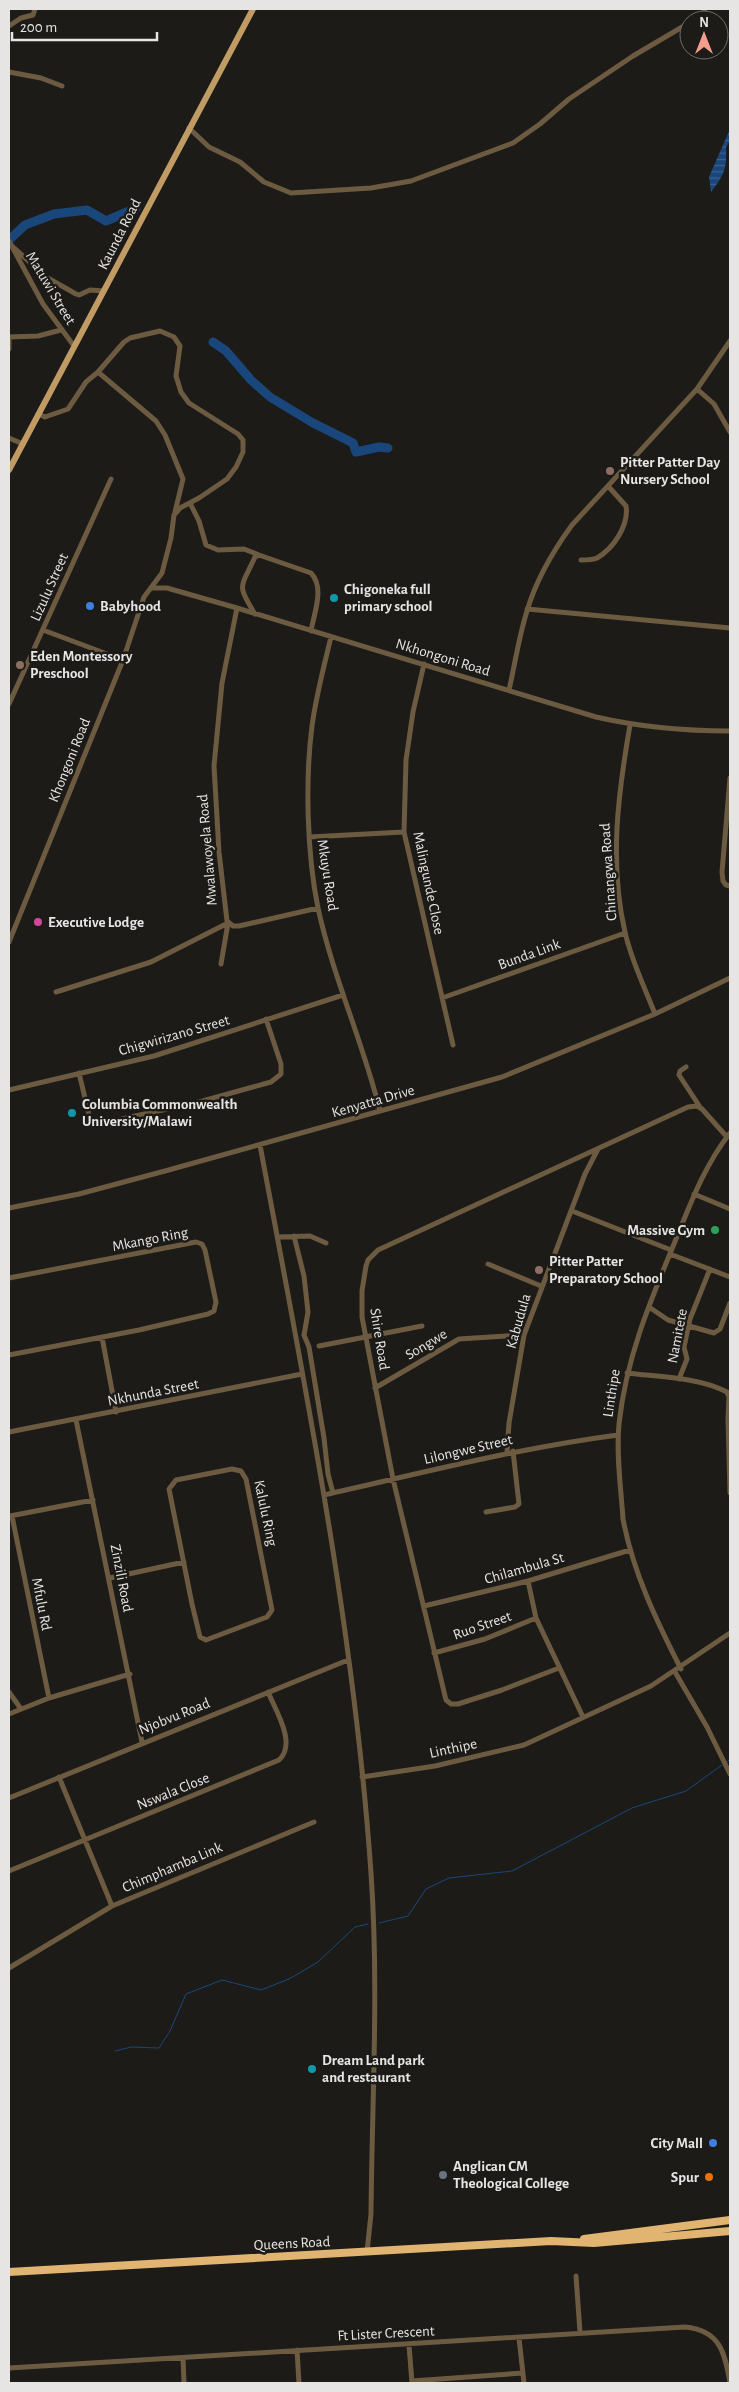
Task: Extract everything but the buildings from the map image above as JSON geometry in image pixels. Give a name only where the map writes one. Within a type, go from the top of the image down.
[{"type":"highway","points":[[578,2241],[594,2237],[730,2220]]},
{"type":"highway","points":[[578,2241],[594,2243],[730,2231]]},
{"type":"highway","name":"Queens Road","points":[[9,2272],[578,2241]]},
{"type":"main road","name":"Kaunda Road","points":[[9,470],[253,9]]},
{"type":"street","points":[[9,26],[21,18],[33,15],[35,9]]},
{"type":"street","points":[[190,128],[209,147],[240,162],[264,182],[291,193],[372,188],[411,181],[513,143],[540,124],[569,99],[633,56],[679,29]]},
{"type":"street","points":[[9,72],[40,78],[62,86]]},
{"type":"street","points":[[10,244],[46,276],[76,294],[80,295],[90,290],[104,290]]},
{"type":"street","name":"Matuwi Street","points":[[10,244],[28,279],[61,330],[74,346]]},
{"type":"street","points":[[9,349],[9,337],[38,336],[61,330]]},
{"type":"street","points":[[38,414],[45,416],[67,410],[86,382],[130,338],[160,332],[166,333],[178,341],[180,346],[176,376],[181,392],[188,403],[238,434],[243,440],[244,446],[240,459],[227,479],[180,508],[174,515]]},
{"type":"street","points":[[509,690],[528,609],[545,566],[559,543],[572,525],[697,389],[730,341]]},
{"type":"street","name":"Khongoni Road","points":[[9,938],[123,660],[144,597],[162,573],[183,479],[165,435],[156,421],[98,372]]},
{"type":"street","points":[[697,389],[714,404],[730,432]]},
{"type":"street","points":[[9,438],[23,444]]},
{"type":"street","name":"Lizulu Street","points":[[9,704],[111,480]]},
{"type":"street","points":[[581,560],[597,558],[620,534],[626,522],[626,506],[608,486]]},
{"type":"street","points":[[190,503],[199,521],[206,545],[218,550],[244,549],[311,574],[317,580],[319,588],[311,631]]},
{"type":"street","points":[[255,614],[242,592],[242,586],[255,557],[259,555]]},
{"type":"street","name":"Nkhongoni Road","points":[[152,588],[167,588],[237,608],[630,725],[680,730],[730,731]]},
{"type":"street","name":"Mwalawoyela Road","points":[[237,608],[222,683],[214,766],[219,852],[228,923],[239,926],[318,908]]},
{"type":"street","points":[[528,609],[730,628]]},
{"type":"street","points":[[43,630],[123,660]]},
{"type":"street","name":"Mkuyu Road","points":[[331,637],[312,725],[309,836],[318,908],[344,995],[372,1078],[380,1111]]},
{"type":"street","name":"Malingunde Close","points":[[424,664],[413,712],[406,760],[404,832],[453,1045]]},
{"type":"street","name":"Chinangwa Road","points":[[630,725],[616,821],[618,883],[625,933],[655,1014]]},
{"type":"street","points":[[730,778],[722,872],[723,881],[726,885],[730,886]]},
{"type":"street","points":[[309,836],[404,832]]},
{"type":"street","points":[[221,964],[228,923]]},
{"type":"street","points":[[56,992],[151,962],[228,923]]},
{"type":"street","name":"Bunda Link","points":[[442,998],[625,933]]},
{"type":"street","name":"Kenyatta Drive","points":[[9,1208],[79,1194],[510,1074],[655,1014],[730,978]]},
{"type":"street","name":"Chigwirizano Street","points":[[9,1090],[154,1056],[344,995]]},
{"type":"street","points":[[79,1073],[89,1115],[92,1121],[98,1124],[226,1095],[271,1082],[280,1074],[281,1064],[266,1019]]},
{"type":"street","points":[[686,1067],[680,1071],[680,1075],[702,1109],[728,1135]]},
{"type":"street","name":"Shire Road","points":[[559,1668],[502,1690],[454,1705],[446,1700],[393,1480],[365,1338],[362,1310],[364,1278],[368,1260],[378,1250],[684,1108],[693,1106],[702,1109]]},
{"type":"street","name":"Linthipe","points":[[680,1669],[649,1604],[630,1550],[623,1518],[618,1435],[626,1373],[633,1349],[694,1194],[728,1135]]},
{"type":"street","points":[[260,1145],[324,1496],[348,1660],[362,1777],[371,1872],[374,1933],[371,2214],[367,2252]]},
{"type":"street","name":"Kabudula","points":[[486,1512],[515,1507],[519,1504],[510,1452],[509,1424],[524,1335],[585,1174],[599,1148]]},
{"type":"street","points":[[694,1194],[730,1209]]},
{"type":"street","points":[[572,1211],[730,1277]]},
{"type":"street","points":[[294,1236],[302,1263],[308,1312],[304,1334],[309,1347],[328,1474],[333,1493]]},
{"type":"street","points":[[278,1237],[315,1237],[326,1243]]},
{"type":"street","name":"Mkango Ring","points":[[9,1278],[192,1242],[202,1244],[216,1302],[212,1313],[9,1355]]},
{"type":"street","points":[[488,1264],[541,1286]]},
{"type":"street","name":"Namitete","points":[[679,1379],[686,1359],[684,1347],[690,1319],[710,1269]]},
{"type":"street","points":[[649,1307],[668,1320],[717,1332],[730,1303]]},
{"type":"street","points":[[319,1346],[422,1326]]},
{"type":"street","name":"Songwe","points":[[375,1388],[459,1338],[524,1335]]},
{"type":"street","points":[[102,1337],[116,1412]]},
{"type":"street","points":[[626,1373],[679,1379],[710,1386],[729,1394],[730,1493]]},
{"type":"street","name":"Nkhunda Street","points":[[9,1432],[302,1374]]},
{"type":"street","name":"Zinzili Road","points":[[76,1420],[130,1674],[142,1742]]},
{"type":"street","name":"Lilongwe Street","points":[[324,1496],[510,1452],[618,1435]]},
{"type":"street","name":"Kalulu Ring","points":[[232,1469],[241,1471],[246,1478],[272,1613],[267,1617],[214,1639],[203,1639],[192,1604],[184,1562],[169,1492],[170,1486],[176,1480],[232,1469]]},
{"type":"street","points":[[10,1516],[92,1500]]},
{"type":"street","name":"Mfulu Rd","points":[[10,1516],[49,1698]]},
{"type":"street","name":"Chilambula St","points":[[424,1606],[528,1581],[630,1550]]},
{"type":"street","points":[[110,1578],[184,1562]]},
{"type":"street","points":[[528,1581],[536,1618],[583,1717]]},
{"type":"street","name":"Ruo Street","points":[[434,1652],[485,1639],[536,1618]]},
{"type":"street","name":"Linthipe","points":[[362,1777],[436,1766],[524,1745],[651,1686],[680,1669],[730,1633]]},
{"type":"street","name":"Njobvu Road","points":[[9,1798],[142,1742],[348,1660]]},
{"type":"street","points":[[675,1672],[707,1728],[730,1774]]},
{"type":"street","points":[[9,1714],[49,1698],[130,1674]]},
{"type":"street","points":[[9,1692],[20,1709]]},
{"type":"street","name":"Nswala Close","points":[[9,1872],[278,1760],[285,1752],[286,1741],[268,1692]]},
{"type":"street","name":"Chimphamba Link","points":[[60,1777],[112,1906],[314,1822]]},
{"type":"street","points":[[9,1968],[112,1906]]},
{"type":"street","points":[[576,2276],[580,2332]]},
{"type":"street","name":"Ft Lister Crescent","points":[[9,2368],[409,2345],[580,2332],[677,2327],[700,2330],[719,2344],[726,2360],[730,2383]]},
{"type":"street","points":[[519,2338],[524,2383]]},
{"type":"street","points":[[409,2345],[412,2382],[523,2373]]},
{"type":"street","points":[[297,2350],[298,2383]]},
{"type":"street","points":[[183,2358],[184,2383]]},
{"type":"water","points":[[730,129],[730,141],[726,147],[724,171],[711,192],[709,177]]},
{"type":"waterway","points":[[10,239],[25,225],[54,214],[87,210],[106,221],[136,208]]},
{"type":"waterway","points":[[213,342],[226,351],[251,380],[270,397],[313,423],[353,443],[356,452],[379,447],[388,448]]},
{"type":"waterway","points":[[727,1762],[730,1759]]},
{"type":"waterway","points":[[379,1923],[408,1916],[426,1889],[449,1878],[512,1871],[632,1808],[686,1791],[722,1765]]},
{"type":"waterway","points":[[115,2051],[131,2047],[159,2048],[170,2031],[186,1994],[222,1980],[261,1990],[289,1979],[318,1962],[355,1927],[368,1924]]},
{"type":"place","name":"Pitter Patter Day Nursery School","points":[[610,471]]},
{"type":"place","name":"Chigoneka full primary school","points":[[334,598]]},
{"type":"place","name":"Babyhood","points":[[90,606]]},
{"type":"place","name":"Eden Montessory Preschool","points":[[20,665]]},
{"type":"place","name":"Executive Lodge","points":[[38,922]]},
{"type":"place","name":"Columbia Commonwealth University/Malawi","points":[[72,1113]]},
{"type":"place","name":"Massive Gym","points":[[715,1230]]},
{"type":"place","name":"Pitter Patter Preparatory School","points":[[539,1270]]},
{"type":"place","name":"Dream Land park and restaurant","points":[[312,2069]]},
{"type":"place","name":"City Mall","points":[[713,2143]]},
{"type":"place","name":"Anglican CM Theological College","points":[[443,2175]]},
{"type":"place","name":"Spur","points":[[709,2177]]}]
